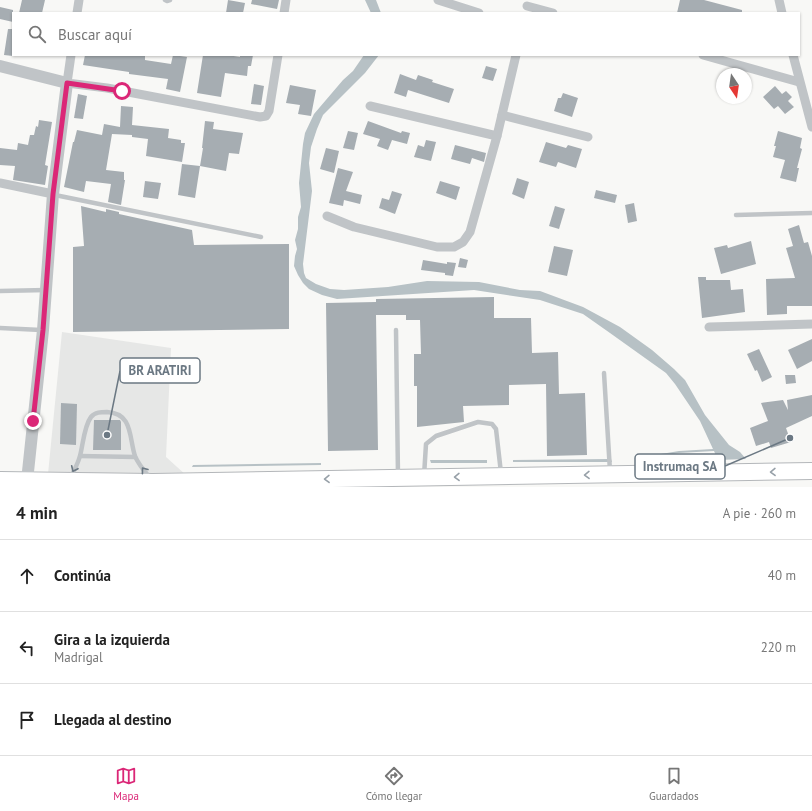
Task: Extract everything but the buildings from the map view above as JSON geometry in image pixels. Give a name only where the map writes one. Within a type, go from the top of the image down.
[{"type":"highway","points":[[0,480],[153,482],[812,472]]},
{"type":"street","points":[[77,12],[79,0]]},
{"type":"street","points":[[284,12],[286,0]]},
{"type":"street","points":[[438,0],[476,12]]},
{"type":"street","points":[[782,1],[782,12]]},
{"type":"street","points":[[527,6],[549,12]]},
{"type":"street","points":[[27,481],[43,330],[53,194],[71,56]]},
{"type":"street","points":[[0,66],[67,83],[106,88],[260,117],[266,116],[269,111],[278,56]]},
{"type":"street","points":[[327,216],[354,227],[437,247],[454,247],[463,242],[470,232],[497,136],[516,56]]},
{"type":"street","points":[[707,56],[799,82]]},
{"type":"street","points":[[793,56],[812,127]]},
{"type":"street","points":[[370,106],[497,136]]},
{"type":"street","points":[[502,115],[588,137]]},
{"type":"street","points":[[0,183],[53,194]]},
{"type":"street","points":[[709,327],[812,324]]},
{"type":"lane","points":[[165,0],[170,0]]},
{"type":"lane","points":[[53,194],[261,237]]},
{"type":"lane","points":[[736,215],[812,213]]},
{"type":"lane","points":[[0,290],[46,290]]},
{"type":"lane","points":[[0,328],[43,330]]},
{"type":"lane","points":[[396,330],[399,463],[398,478]]},
{"type":"lane","points":[[604,373],[610,475]]},
{"type":"lane","points":[[68,481],[80,456],[90,417],[96,413],[103,412],[120,414],[124,418],[128,427],[135,457],[153,482]]},
{"type":"lane","points":[[424,478],[426,444],[436,436],[478,422],[492,424],[496,429],[502,476]]},
{"type":"lane","points":[[80,456],[135,457]]},
{"type":"shaded area","points":[[365,0],[376,0],[381,12],[371,12]]},
{"type":"shaded area","points":[[363,56],[378,56],[365,73],[323,115],[311,147],[309,163],[312,191],[303,264],[306,278],[316,284],[330,289],[344,290],[388,287],[427,281],[479,282],[520,290],[540,291],[583,307],[620,327],[652,350],[674,369],[685,380],[705,415],[729,445],[740,452],[746,459],[718,460],[714,451],[679,453],[637,460],[637,458],[679,451],[713,449],[700,421],[666,373],[583,314],[540,300],[474,290],[337,299],[322,295],[309,289],[303,283],[294,266],[297,249],[295,240],[301,207],[299,183],[305,133],[314,114],[343,80],[353,71]]},
{"type":"shaded area","points":[[62,332],[171,348],[166,457],[187,476],[48,474]]},
{"type":"shaded area","points":[[611,459],[612,462],[513,462],[513,460]]},
{"type":"shaded area","points":[[430,460],[487,460],[487,463],[431,463]]},
{"type":"shaded area","points":[[321,463],[321,465],[192,467],[193,465]]},
{"type":"place","name":"BR ARATIRI","points":[[107,435]]},
{"type":"place","name":"Instrumaq SA","points":[[790,438]]},
{"type":"route","points":[[33,421],[43,330],[53,194],[67,83],[122,91]]}]
